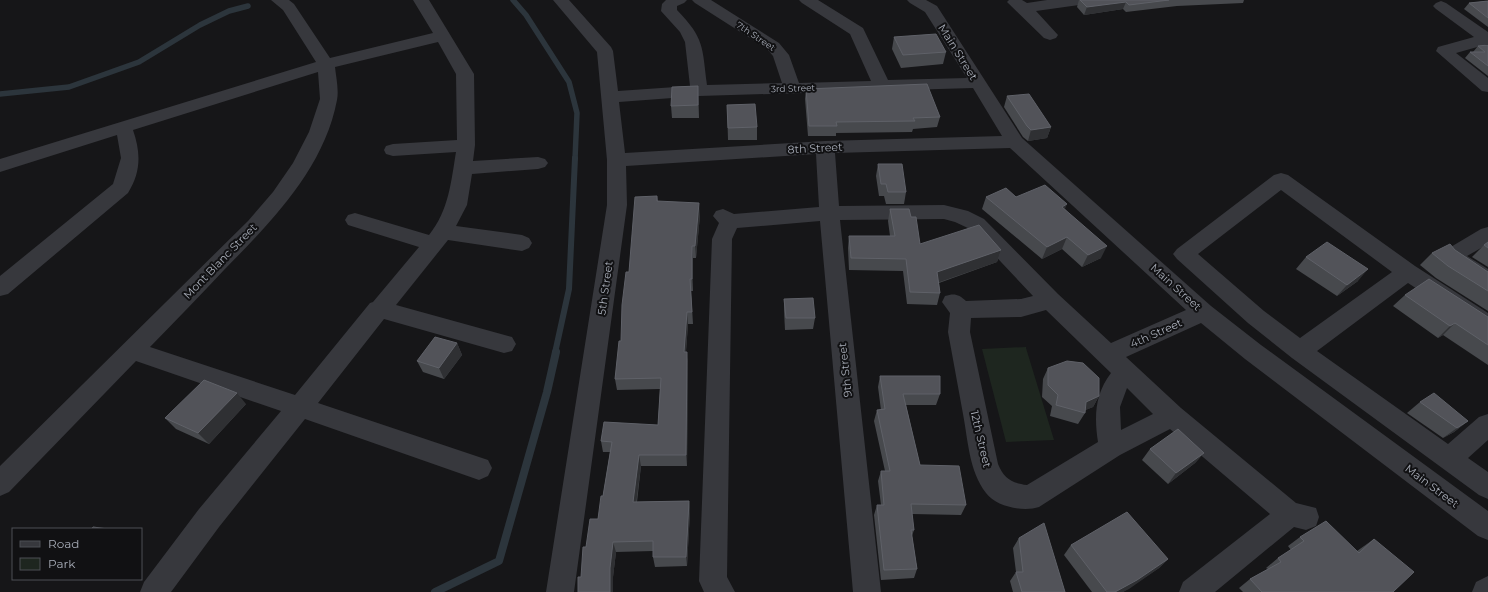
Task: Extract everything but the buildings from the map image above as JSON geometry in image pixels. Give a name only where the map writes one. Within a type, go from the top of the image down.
[{"type":"street","name":"Mont Blanc Street","points":[[0,484],[255,226],[280,197],[302,165],[318,132],[329,99],[326,64],[290,7],[279,0]]},
{"type":"street","points":[[154,592],[209,518],[378,309],[438,238],[456,205],[466,145],[465,74],[421,0]]},
{"type":"street","name":"5th Street","points":[[560,592],[617,205],[616,160],[605,51],[561,0]]},
{"type":"street","points":[[679,0],[670,4],[669,11],[687,30],[693,42],[699,91]]},
{"type":"street","name":"7th Street","points":[[700,0],[773,46],[781,55],[792,88]]},
{"type":"street","points":[[807,0],[857,31],[882,85]]},
{"type":"street","name":"Main Street","points":[[915,0],[931,9],[937,17],[1015,142],[1203,312],[1253,352],[1488,527]]},
{"type":"street","points":[[1018,4],[1079,0]]},
{"type":"street","points":[[1460,0],[1441,6],[1487,39]]},
{"type":"street","points":[[1018,4],[1050,35]]},
{"type":"street","points":[[0,166],[326,64],[442,36]]},
{"type":"street","points":[[1487,39],[1444,51],[1488,87]]},
{"type":"street","name":"3rd Street","points":[[609,97],[699,91],[978,83]]},
{"type":"street","points":[[3,282],[121,188],[130,168],[132,153],[123,127]]},
{"type":"street","name":"8th Street","points":[[616,160],[825,147],[1015,142]]},
{"type":"street","points":[[393,150],[466,145]]},
{"type":"street","name":"9th Street","points":[[825,147],[829,213],[867,592]]},
{"type":"street","points":[[463,168],[538,163]]},
{"type":"street","points":[[1488,324],[1407,272],[1281,180],[1184,254],[1256,317],[1300,351],[1488,487]]},
{"type":"street","points":[[721,592],[712,581],[722,239],[726,219],[829,213],[944,212],[961,216],[977,224],[1050,300],[1172,416],[1298,515],[1193,592]]},
{"type":"street","points":[[355,220],[438,238],[522,243]]},
{"type":"street","points":[[1488,234],[1451,256],[1488,279]]},
{"type":"street","points":[[1300,351],[1407,272]]},
{"type":"street","name":"12th Street","points":[[1050,300],[1021,308],[957,306],[959,332],[985,464],[992,483],[1007,495],[1030,498],[1110,446],[1172,416]]},
{"type":"street","points":[[378,309],[504,344]]},
{"type":"street","name":"4th Street","points":[[1108,355],[1203,312]]},
{"type":"street","points":[[131,350],[479,468]]},
{"type":"street","points":[[1110,446],[1107,410],[1109,398],[1117,381],[1126,372]]},
{"type":"street","points":[[1449,459],[1488,425]]},
{"type":"green space","points":[[1026,347],[1054,440],[1006,442],[982,349]]},
{"type":"waterway","points":[[513,0],[526,15],[569,82],[577,113],[575,159]]},
{"type":"waterway","points":[[0,94],[69,87],[139,62],[200,25],[229,11],[248,6]]},
{"type":"waterway","points":[[555,353],[569,289],[575,158]]},
{"type":"waterway","points":[[435,592],[499,561],[547,392],[556,352]]}]
